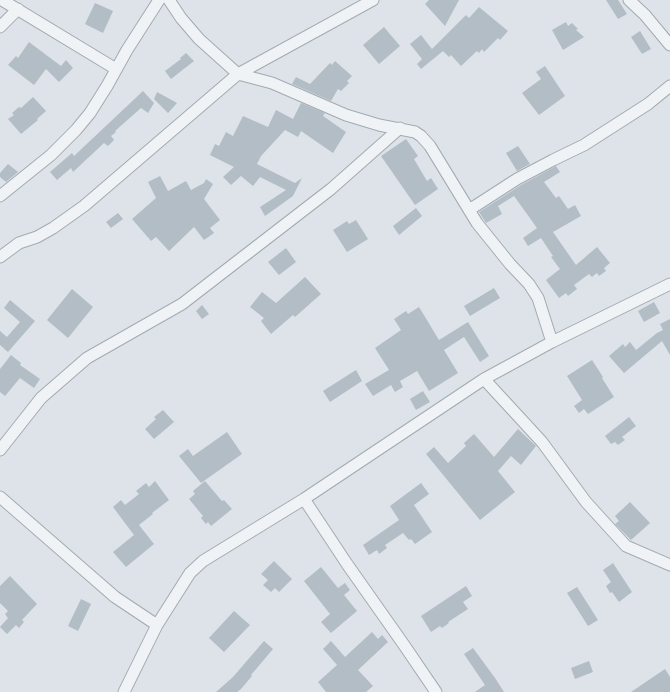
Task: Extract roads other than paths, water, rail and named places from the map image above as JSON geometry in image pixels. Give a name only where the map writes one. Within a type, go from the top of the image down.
[{"type":"street","points":[[2,0],[116,70]]},
{"type":"street","points":[[2,193],[51,155],[76,130],[90,113],[159,0]]},
{"type":"street","points":[[169,0],[180,18],[199,39],[238,74],[272,83],[346,115],[379,125],[415,132],[421,136],[430,146],[477,223],[510,264],[529,284],[538,298],[552,342]]},
{"type":"street","points":[[0,257],[19,243],[38,237],[53,228],[84,206],[238,74],[373,0]]},
{"type":"street","points":[[629,0],[645,15],[670,45]]},
{"type":"street","points":[[0,27],[18,9]]},
{"type":"street","points":[[469,210],[517,179],[584,145],[648,104],[670,86]]},
{"type":"street","points":[[0,450],[41,398],[87,358],[182,304],[331,189],[400,128]]},
{"type":"street","points":[[124,692],[157,625],[190,573],[203,561],[304,499],[484,379],[552,342],[670,284]]},
{"type":"street","points":[[484,379],[542,442],[586,502],[626,546],[670,565]]},
{"type":"street","points":[[0,497],[115,597],[157,625]]},
{"type":"street","points":[[304,499],[347,564],[436,692]]}]
